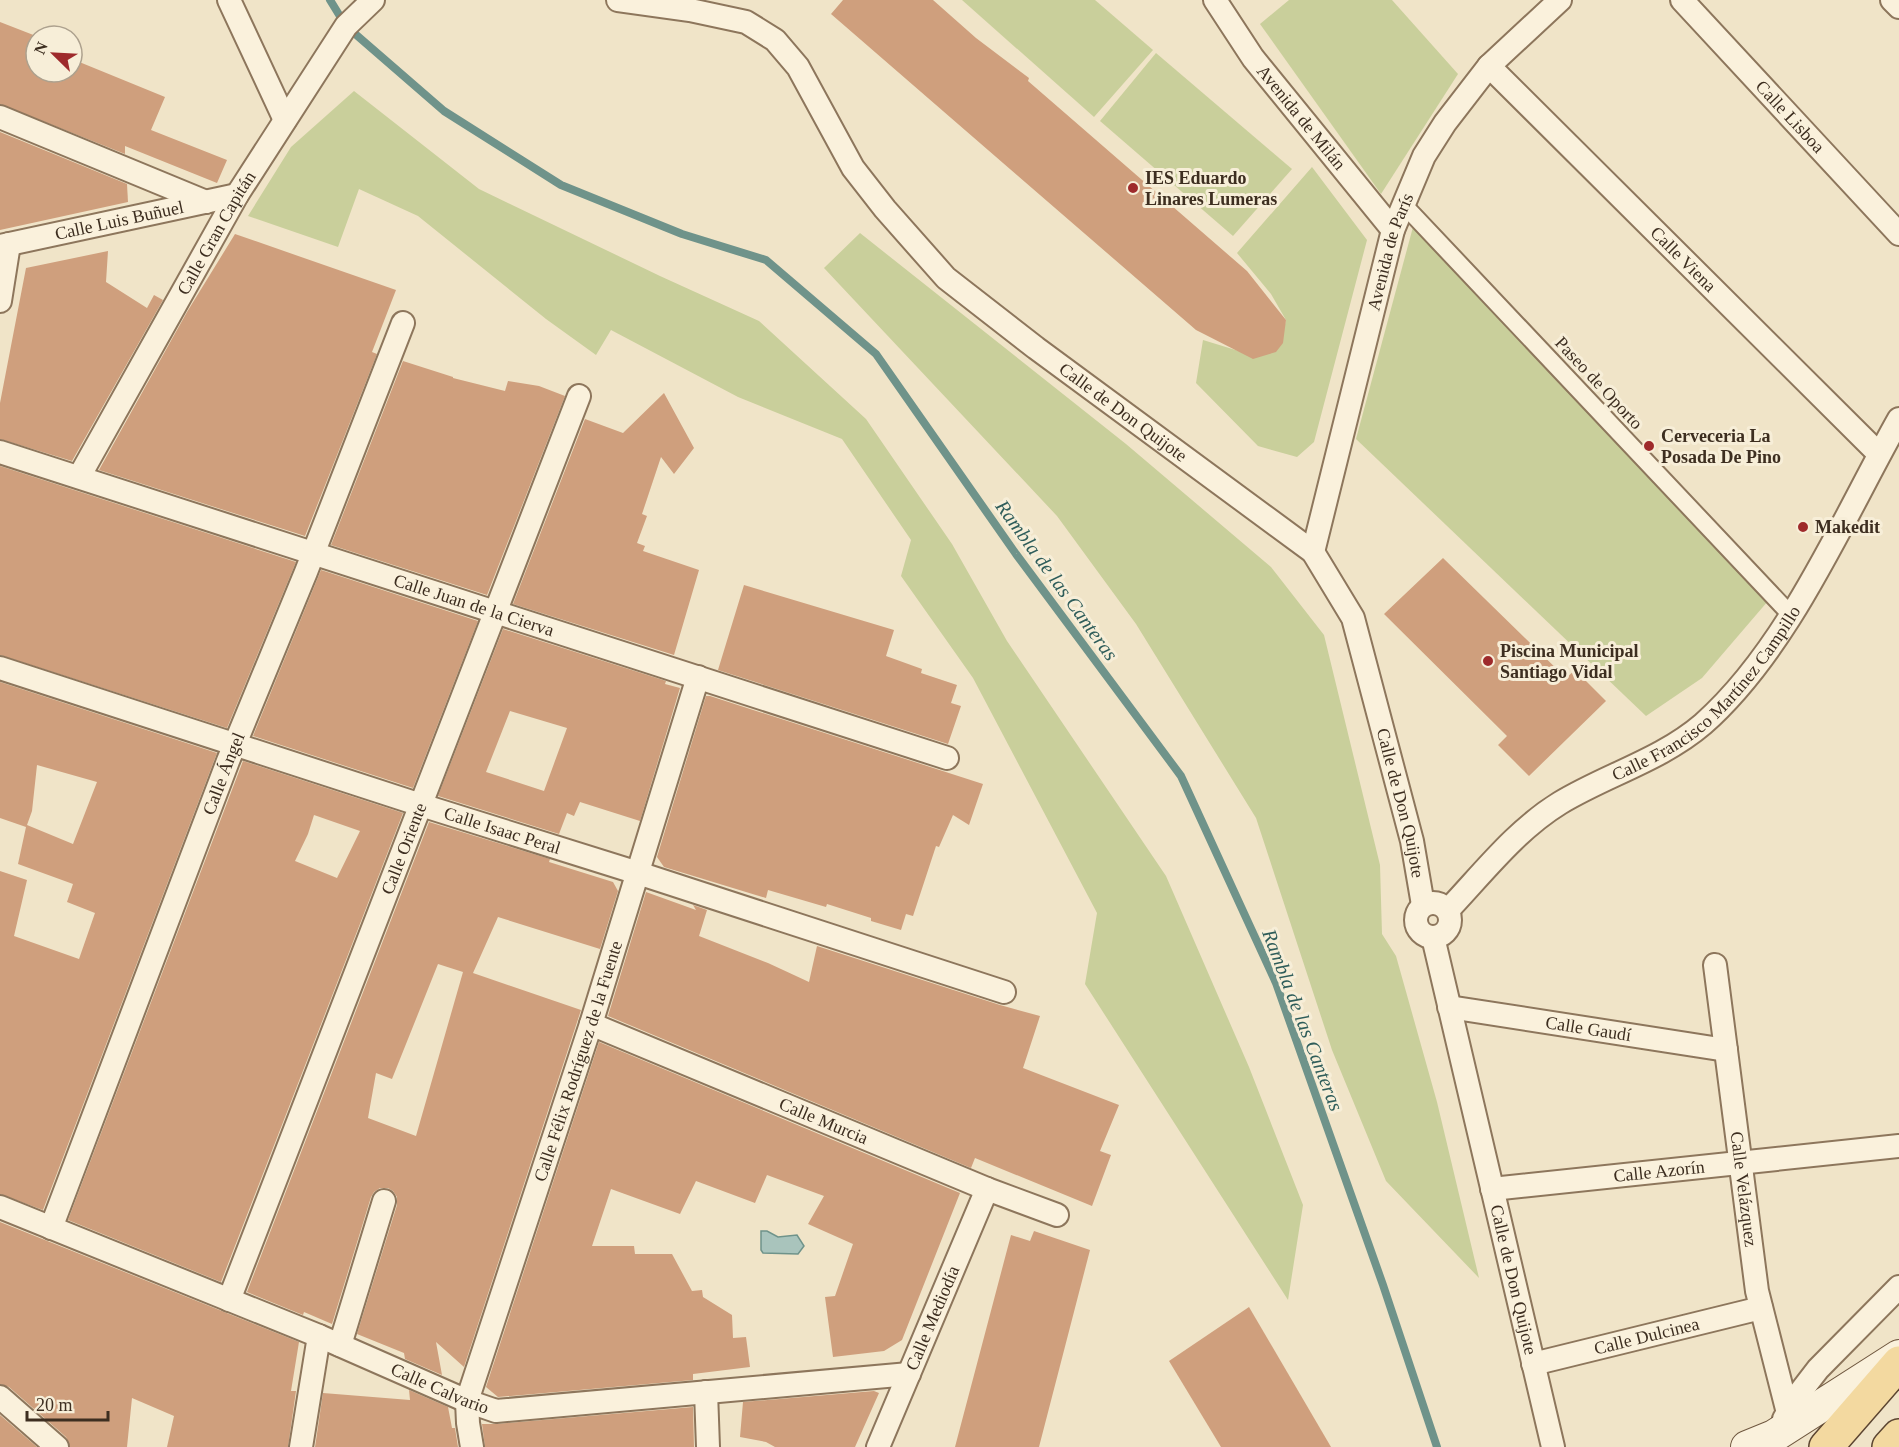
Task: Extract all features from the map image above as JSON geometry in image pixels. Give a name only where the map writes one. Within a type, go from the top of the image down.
[{"type":"main road","points":[[1770,1432],[1899,1356]]},
{"type":"main road","points":[[1826,1447],[1899,1363]]},
{"type":"main road","points":[[1889,1447],[1899,1436]]},
{"type":"street","points":[[229,0],[285,120]]},
{"type":"street","name":"Calle Gran Capitán","points":[[80,477],[237,195],[346,26],[373,0]]},
{"type":"street","name":"Calle de Don Quijote","points":[[618,0],[690,10],[746,22],[775,40],[798,67],[853,168],[885,209],[946,278],[1036,348],[1313,552],[1353,618],[1412,841],[1424,905]]},
{"type":"street","points":[[723,17],[739,0]]},
{"type":"street","name":"Avenida de Milán","points":[[1215,0],[1253,58],[1393,230]]},
{"type":"street","name":"Avenida de París","points":[[1313,552],[1393,230],[1424,156],[1489,66],[1560,0]]},
{"type":"street","name":"Calle Lisboa","points":[[1682,0],[1899,234]]},
{"type":"street","points":[[1892,0],[1899,7]]},
{"type":"street","name":"Calle Viena","points":[[1489,66],[1880,454]]},
{"type":"street","points":[[0,117],[206,201]]},
{"type":"street","name":"Calle Luis Buñuel","points":[[5,245],[237,195]]},
{"type":"street","name":"Paseo de Oporto","points":[[1403,204],[1791,615]]},
{"type":"street","points":[[0,301],[5,245]]},
{"type":"street","name":"Calle Ángel","points":[[51,1228],[235,744],[403,323]]},
{"type":"street","name":"Calle Oriente","points":[[229,1300],[579,396]]},
{"type":"street","name":"Calle Francisco Martínez Campillo","points":[[1448,910],[1500,853],[1533,822],[1560,803],[1663,752],[1702,724],[1748,677],[1791,615],[1899,419]]},
{"type":"street","name":"Calle Juan de la Cierva","points":[[0,452],[947,758]]},
{"type":"street","name":"Calle Isaac Peral","points":[[0,668],[1004,992]]},
{"type":"street","name":"Calle Félix Rodríguez de la Fuente","points":[[472,1447],[467,1401],[591,1024],[698,677]]},
{"type":"street","points":[[1428,903],[1440,903],[1448,910],[1450,925],[1444,934],[1433,937],[1424,934],[1416,923],[1418,913],[1428,903]]},
{"type":"street","name":"Calle de Don Quijote","points":[[1433,937],[1552,1447]]},
{"type":"street","name":"Calle Velázquez","points":[[1715,965],[1761,1308],[1770,1432]]},
{"type":"street","name":"Calle Gaudí","points":[[1449,1006],[1726,1050]]},
{"type":"street","name":"Calle Murcia","points":[[591,1024],[987,1189],[1057,1215]]},
{"type":"street","name":"Calle Azorín","points":[[1492,1189],[1899,1146]]},
{"type":"street","name":"Calle Mediodía","points":[[878,1447],[987,1189]]},
{"type":"street","points":[[339,1345],[384,1201]]},
{"type":"street","name":"Calle Calvario","points":[[0,1207],[319,1336],[467,1401],[496,1411],[909,1374]]},
{"type":"street","points":[[1770,1432],[1818,1369],[1899,1287]]},
{"type":"street","name":"Calle Dulcinea","points":[[1533,1364],[1761,1308]]},
{"type":"street","points":[[301,1447],[319,1336]]},
{"type":"street","points":[[706,1392],[708,1447]]},
{"type":"street","points":[[0,1397],[57,1447]]},
{"type":"green space","points":[[962,0],[1095,0],[1153,50],[1094,117]]},
{"type":"green space","points":[[1289,0],[1392,0],[1458,74],[1381,194],[1260,24]]},
{"type":"green space","points":[[1156,53],[1292,169],[1233,236],[1100,121]]},
{"type":"green space","points":[[354,91],[479,189],[759,321],[866,419],[952,544],[1007,641],[1166,876],[1249,1067],[1303,1205],[1288,1300],[1085,984],[1097,913],[973,678],[901,576],[911,540],[842,439],[738,397],[611,330],[596,355],[546,319],[418,216],[359,189],[338,247],[248,216],[291,147]]},
{"type":"green space","points":[[1312,167],[1367,240],[1314,442],[1297,457],[1258,446],[1196,383],[1203,340],[1252,355],[1280,346],[1286,320],[1271,294],[1237,253]]},
{"type":"green space","points":[[1413,227],[1768,601],[1702,678],[1646,716],[1356,439]]},
{"type":"green space","points":[[860,233],[1126,444],[1271,567],[1324,635],[1380,865],[1382,934],[1396,956],[1437,1102],[1479,1278],[1386,1181],[1332,1050],[1256,818],[1136,624],[1057,516],[824,268]]},
{"type":"water","points":[[761,1231],[767,1231],[778,1237],[797,1235],[804,1246],[798,1254],[763,1253]]},
{"type":"building","points":[[843,0],[933,0],[976,38],[1029,78],[1028,81],[1247,271],[1286,320],[1283,343],[1276,352],[1253,359],[1196,330],[831,14]]},
{"type":"building","points":[[0,22],[24,31],[24,84],[84,84],[84,64],[165,97],[151,130],[227,160],[217,183],[125,146],[125,154],[0,104]]},
{"type":"building","points":[[0,132],[127,184],[128,202],[0,230]]},
{"type":"building","points":[[235,234],[396,290],[372,352],[377,354],[305,536],[99,470],[187,312]]},
{"type":"building","points":[[108,251],[106,282],[147,308],[154,295],[163,300],[72,461],[0,439],[0,403],[26,268]]},
{"type":"building","points":[[403,361],[453,378],[505,391],[508,381],[539,386],[565,396],[487,595],[331,545]]},
{"type":"building","points":[[664,393],[694,448],[674,474],[661,457],[642,514],[647,516],[637,543],[645,546],[643,551],[699,570],[674,655],[513,604],[585,419],[623,433]]},
{"type":"building","points":[[0,466],[296,562],[227,728],[0,655]]},
{"type":"building","points":[[1443,558],[1566,678],[1575,670],[1606,701],[1529,776],[1498,745],[1507,736],[1384,614]]},
{"type":"building","points":[[321,570],[478,621],[413,788],[253,736]]},
{"type":"building","points":[[744,585],[894,630],[886,656],[922,669],[921,673],[957,685],[951,703],[961,706],[948,744],[718,670]]},
{"type":"building","points":[[503,629],[666,681],[665,684],[680,688],[640,821],[580,802],[574,816],[567,813],[559,834],[438,796]],"holes":[[[510,711],[567,728],[544,791],[486,772]]]},
{"type":"building","points":[[0,682],[217,753],[43,1210],[0,1194],[0,871],[27,880],[14,936],[79,959],[95,913],[67,902],[73,884],[18,864],[26,827],[0,818]],"holes":[[[37,765],[97,782],[73,844],[27,825],[32,811]]]},
{"type":"building","points":[[706,696],[983,784],[969,825],[953,815],[939,847],[936,846],[913,916],[906,914],[901,930],[827,904],[826,907],[768,890],[766,898],[664,867],[657,857]]},
{"type":"building","points":[[243,761],[403,813],[221,1282],[68,1220]],"holes":[[[314,815],[360,831],[337,878],[295,861]]]},
{"type":"building","points":[[429,822],[550,859],[549,862],[613,882],[618,891],[600,949],[498,917],[473,973],[581,1010],[464,1367],[436,1342],[442,1375],[405,1359],[404,1353],[357,1334],[397,1205],[397,1197],[388,1188],[380,1188],[371,1197],[332,1324],[247,1292]],"holes":[[[438,964],[463,972],[416,1136],[368,1118],[376,1073],[392,1079]]]},
{"type":"building","points":[[646,892],[696,910],[693,905],[707,910],[699,936],[809,982],[817,946],[1040,1016],[1023,1068],[1119,1105],[1100,1151],[1111,1155],[1092,1206],[975,1158],[971,1168],[608,1016]]},
{"type":"building","points":[[599,1042],[960,1193],[902,1340],[884,1351],[833,1357],[825,1297],[835,1296],[853,1244],[808,1224],[824,1196],[767,1175],[755,1203],[696,1181],[680,1214],[611,1189],[592,1246],[634,1246],[635,1254],[672,1254],[692,1291],[702,1290],[703,1297],[732,1315],[733,1338],[746,1337],[750,1367],[693,1374],[693,1380],[498,1397],[486,1387]]},
{"type":"building","points":[[0,1222],[299,1342],[291,1391],[296,1391],[288,1447],[167,1447],[174,1416],[132,1398],[127,1447],[70,1447],[66,1437],[9,1387],[0,1384]]},
{"type":"building","points":[[1034,1231],[1090,1250],[1039,1447],[955,1447],[1011,1235],[1030,1241]]},
{"type":"building","points":[[1249,1307],[1331,1447],[1221,1447],[1169,1361]]},
{"type":"building","points":[[409,1390],[448,1407],[458,1447],[315,1447],[323,1393],[410,1400]]},
{"type":"building","points":[[874,1391],[879,1393],[855,1447],[775,1447],[766,1442],[740,1437],[743,1402]]},
{"type":"building","points":[[693,1407],[694,1447],[485,1447],[482,1424]]},
{"type":"building","points":[[0,1415],[37,1447],[0,1447]]},
{"type":"waterway","name":"Rambla de las Canteras","points":[[330,0],[346,26],[444,111],[561,185],[682,234],[766,260],[876,354],[1016,554],[1181,776],[1276,983],[1383,1285],[1437,1447]]},
{"type":"place","name":"IES Eduardo Linares Lumeras","points":[[1133,188]]},
{"type":"place","name":"Cerveceria La Posada De Pino","points":[[1649,446]]},
{"type":"place","name":"Makedit","points":[[1803,527]]},
{"type":"place","name":"Piscina Municipal Santiago Vidal","points":[[1488,661]]}]
